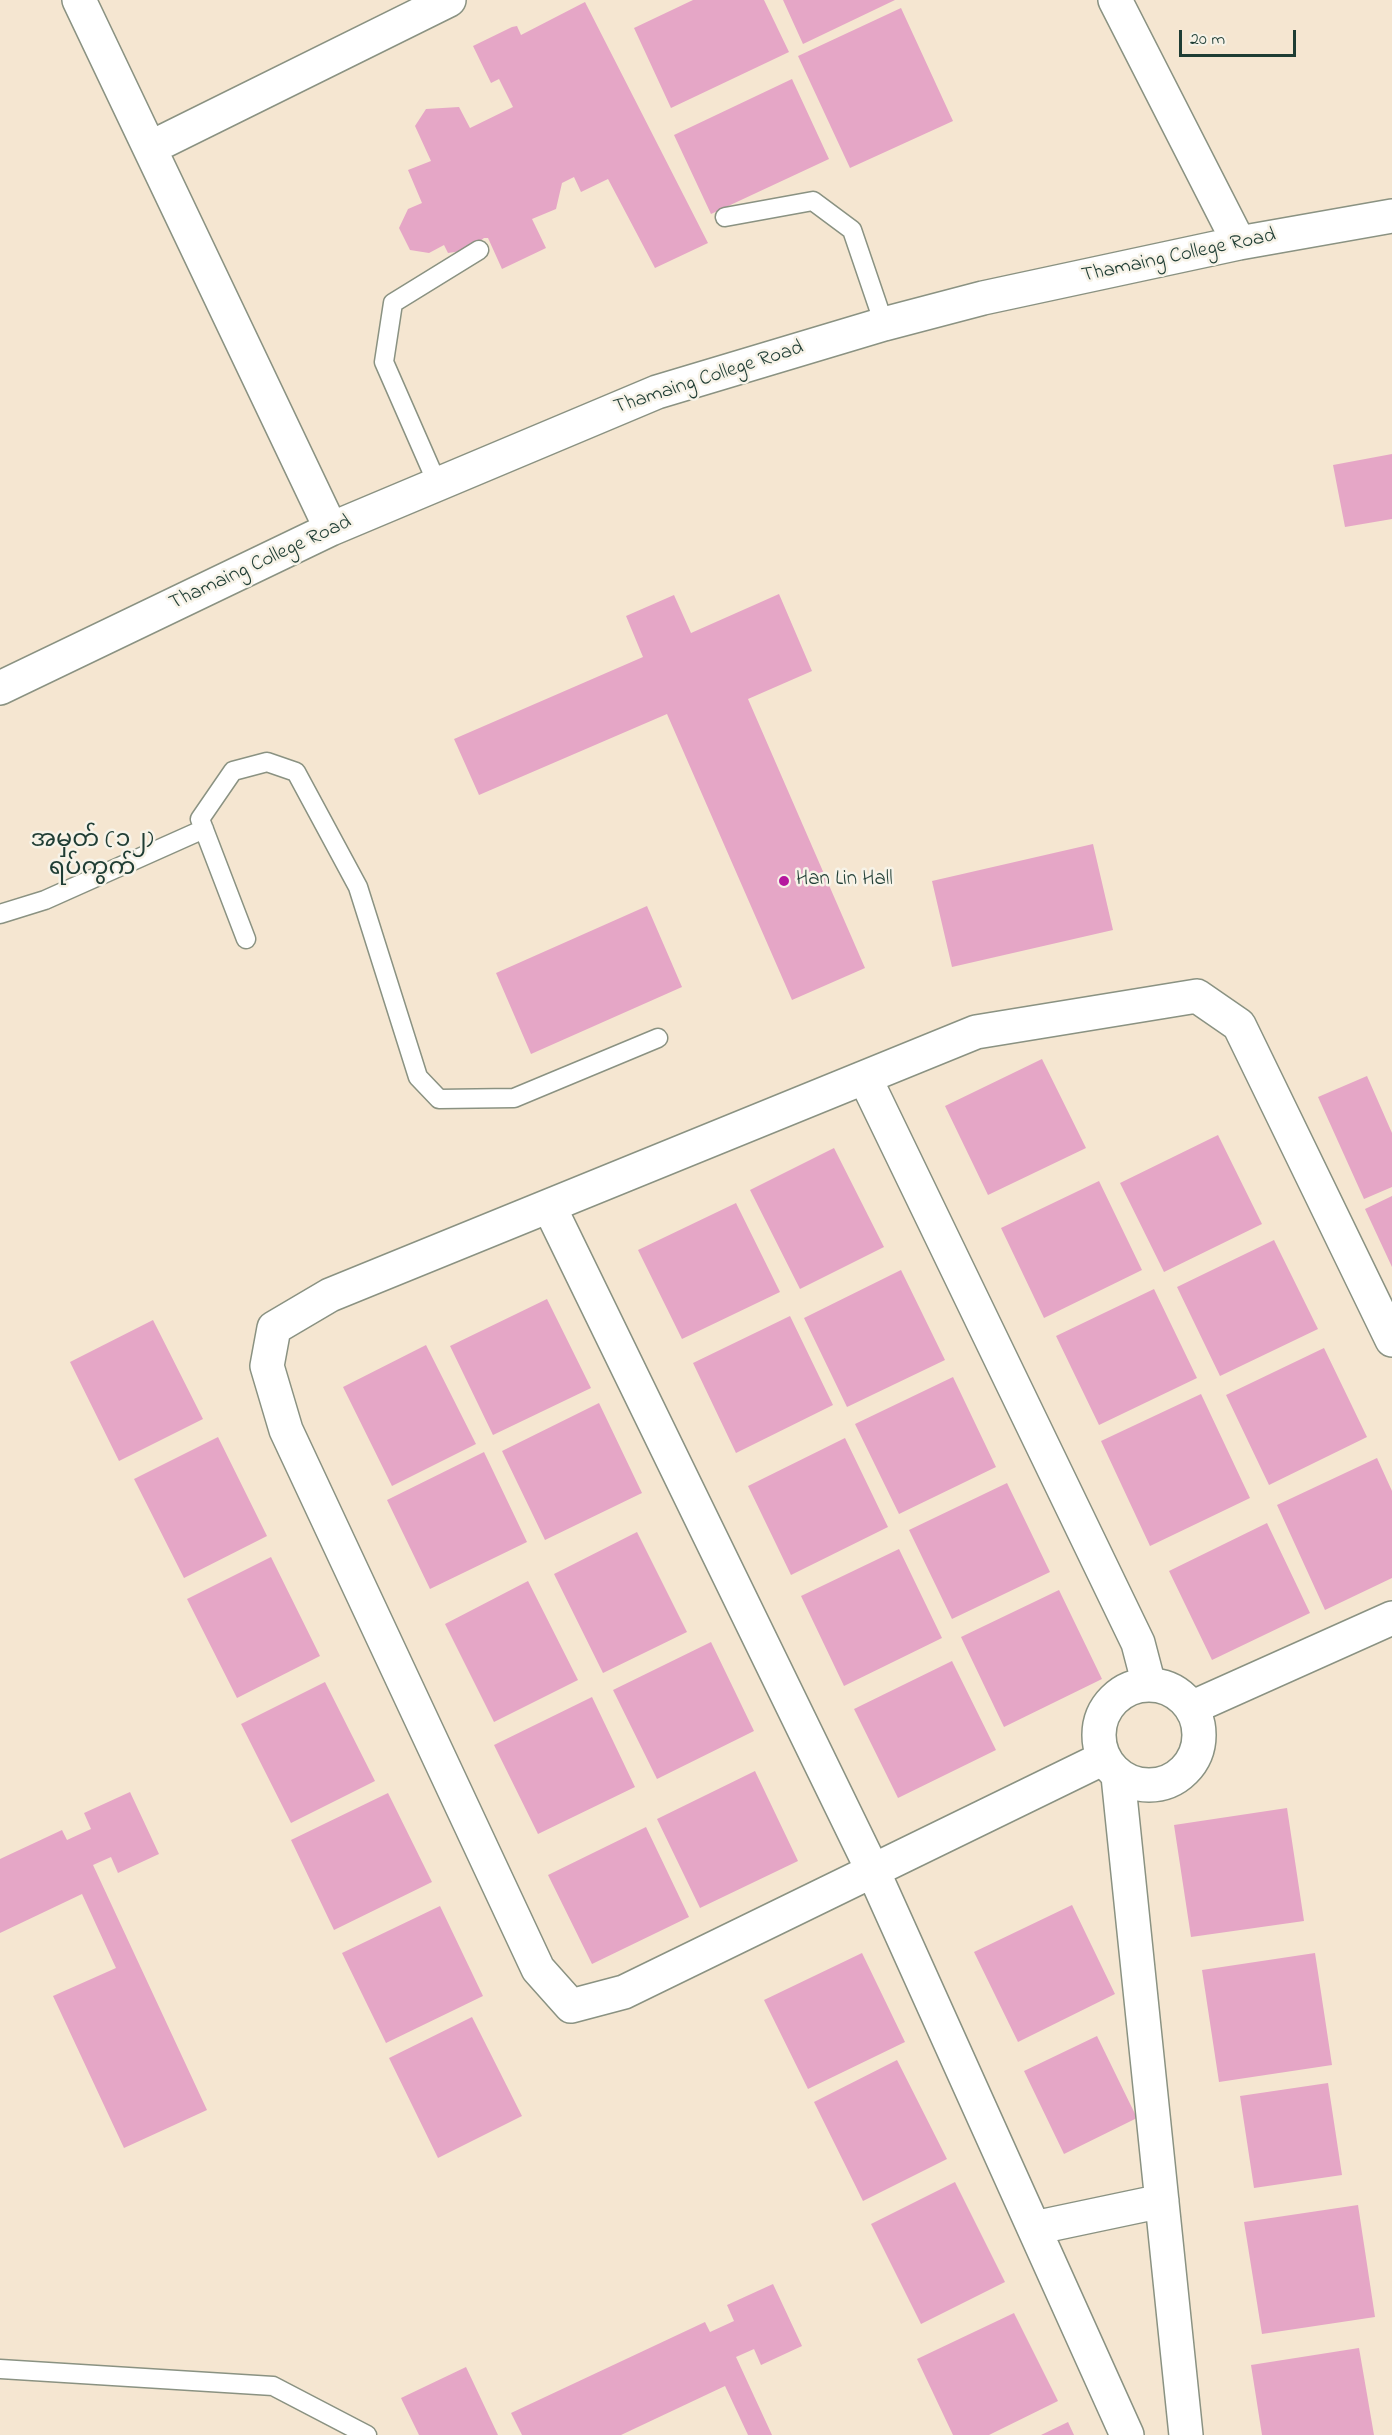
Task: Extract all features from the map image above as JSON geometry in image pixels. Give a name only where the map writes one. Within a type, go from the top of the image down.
[{"type":"street","points":[[79,0],[331,529]]},
{"type":"street","points":[[150,148],[449,0]]},
{"type":"street","points":[[1115,0],[1239,243]]},
{"type":"street","name":"Thamaing College Road","points":[[0,688],[331,529],[657,392],[884,324],[983,298],[1239,243],[1392,216]]},
{"type":"street","points":[[1111,1767],[873,1870],[624,1992],[571,2006],[538,1970],[286,1430],[267,1366],[274,1328],[330,1294],[976,1032],[1197,996],[1239,1024],[1392,1340]]},
{"type":"street","points":[[865,1078],[1138,1643],[1149,1685]]},
{"type":"street","points":[[549,1206],[873,1870],[1127,2435]]},
{"type":"street","points":[[1191,1708],[1392,1618]]},
{"type":"street","points":[[1111,1767],[1134,1783],[1151,1786],[1168,1782],[1183,1772],[1193,1759],[1198,1742],[1198,1725],[1191,1708],[1180,1696],[1166,1688],[1149,1685],[1132,1688],[1117,1696],[1106,1709],[1100,1725],[1099,1742],[1111,1767],[1162,2201],[1186,2435]]},
{"type":"street","points":[[1034,2228],[1162,2201]]},
{"type":"lane","points":[[725,217],[813,201],[852,230],[884,324]]},
{"type":"lane","points":[[437,483],[384,362],[393,303],[478,250]]},
{"type":"lane","points":[[246,939],[200,819],[233,771],[267,762],[296,772],[358,887],[418,1077],[439,1099],[514,1098],[658,1038]]},
{"type":"lane","points":[[0,914],[45,900],[204,829]]},
{"type":"lane","points":[[0,2369],[273,2385],[367,2435]]},
{"type":"building","points":[[693,0],[764,0],[789,52],[671,108],[634,28]]},
{"type":"building","points":[[783,0],[895,0],[803,44]]},
{"type":"building","points":[[585,2],[708,243],[655,268],[608,179],[581,192],[574,177],[562,183],[556,209],[532,219],[546,248],[502,269],[488,238],[484,238],[469,250],[448,253],[444,245],[429,253],[410,250],[399,228],[408,209],[422,203],[408,170],[431,161],[415,126],[426,109],[459,107],[470,128],[513,107],[499,79],[491,83],[473,46],[512,27],[517,26],[521,35]]},
{"type":"building","points":[[901,8],[953,121],[850,168],[798,56]]},
{"type":"building","points":[[792,79],[829,159],[711,214],[674,135]]},
{"type":"building","points":[[1392,454],[1392,519],[1345,527],[1333,465]]},
{"type":"building","name":"Han Lin Hall","points":[[779,594],[812,671],[748,699],[865,968],[792,1000],[667,714],[479,795],[454,739],[643,657],[626,616],[674,595],[691,633]]},
{"type":"building","points":[[1093,844],[1113,930],[952,967],[932,881]]},
{"type":"building","points":[[647,906],[682,987],[531,1054],[496,973]]},
{"type":"building","points":[[1042,1059],[1086,1148],[988,1195],[945,1106]]},
{"type":"building","points":[[1367,1076],[1392,1133],[1392,1187],[1364,1199],[1318,1097]]},
{"type":"building","points":[[1218,1135],[1262,1224],[1164,1272],[1120,1183]]},
{"type":"building","points":[[834,1148],[884,1247],[800,1289],[750,1190]]},
{"type":"building","points":[[1099,1181],[1142,1270],[1044,1318],[1001,1228]]},
{"type":"building","points":[[1392,1196],[1392,1267],[1365,1209]]},
{"type":"building","points":[[736,1203],[780,1292],[682,1339],[638,1250]]},
{"type":"building","points":[[1274,1240],[1318,1329],[1220,1376],[1177,1287]]},
{"type":"building","points":[[901,1270],[945,1360],[847,1407],[804,1318]]},
{"type":"building","points":[[1154,1289],[1197,1378],[1099,1425],[1056,1336]]},
{"type":"building","points":[[547,1299],[591,1388],[493,1435],[450,1346]]},
{"type":"building","points":[[790,1316],[833,1405],[736,1453],[693,1363]]},
{"type":"building","points":[[153,1320],[203,1419],[119,1461],[70,1362]]},
{"type":"building","points":[[426,1345],[476,1444],[392,1486],[343,1387]]},
{"type":"building","points":[[1324,1348],[1367,1437],[1269,1485],[1226,1395]]},
{"type":"building","points":[[953,1377],[996,1467],[899,1514],[855,1424]]},
{"type":"building","points":[[1201,1394],[1250,1498],[1150,1546],[1101,1441]]},
{"type":"building","points":[[599,1403],[642,1493],[545,1540],[502,1451]]},
{"type":"building","points":[[218,1437],[267,1536],[184,1578],[134,1479]]},
{"type":"building","points":[[845,1438],[888,1527],[791,1575],[748,1486]]},
{"type":"building","points":[[484,1452],[527,1542],[430,1589],[387,1500]]},
{"type":"building","points":[[1377,1458],[1392,1491],[1392,1578],[1325,1610],[1277,1505]]},
{"type":"building","points":[[1007,1483],[1050,1572],[952,1619],[909,1530]]},
{"type":"building","points":[[1267,1523],[1310,1613],[1212,1660],[1169,1571]]},
{"type":"building","points":[[637,1532],[687,1632],[603,1673],[554,1574]]},
{"type":"building","points":[[899,1549],[942,1638],[844,1686],[801,1596]]},
{"type":"building","points":[[271,1557],[320,1656],[237,1698],[187,1599]]},
{"type":"building","points":[[528,1581],[578,1680],[494,1722],[445,1624]]},
{"type":"building","points":[[1059,1590],[1102,1679],[1004,1727],[961,1637]]},
{"type":"building","points":[[711,1642],[754,1731],[657,1779],[613,1690]]},
{"type":"building","points":[[952,1661],[996,1750],[898,1798],[854,1709]]},
{"type":"building","points":[[325,1682],[375,1781],[291,1823],[241,1724]]},
{"type":"building","points":[[592,1697],[635,1787],[538,1834],[494,1745]]},
{"type":"building","points":[[755,1771],[798,1861],[700,1908],[657,1819]]},
{"type":"building","points":[[130,1792],[159,1854],[118,1873],[111,1857],[93,1865],[207,2110],[124,2148],[53,1996],[116,1968],[82,1894],[0,1933],[0,1859],[62,1830],[67,1840],[91,1829],[84,1813]]},
{"type":"building","points":[[388,1793],[432,1882],[334,1930],[291,1840]]},
{"type":"building","points":[[1287,1808],[1304,1921],[1191,1937],[1174,1825]]},
{"type":"building","points":[[646,1827],[689,1917],[592,1964],[548,1875]]},
{"type":"building","points":[[1072,1905],[1115,1994],[1018,2042],[974,1952]]},
{"type":"building","points":[[440,1906],[483,1996],[386,2043],[342,1953]]},
{"type":"building","points":[[862,1953],[905,2042],[808,2089],[764,2000]]},
{"type":"building","points":[[1315,1953],[1332,2065],[1219,2082],[1202,1970]]},
{"type":"building","points":[[472,2017],[522,2116],[438,2158],[389,2058]]},
{"type":"building","points":[[1097,2036],[1137,2118],[1064,2154],[1024,2071]]},
{"type":"building","points":[[897,2060],[947,2159],[863,2201],[814,2102]]},
{"type":"building","points":[[1328,2083],[1342,2175],[1254,2188],[1240,2096]]},
{"type":"building","points":[[955,2182],[1005,2282],[921,2324],[871,2224]]},
{"type":"building","points":[[1358,2205],[1375,2317],[1262,2334],[1244,2222]]},
{"type":"building","points":[[773,2284],[802,2346],[761,2365],[754,2349],[736,2357],[772,2435],[748,2435],[725,2386],[621,2435],[522,2435],[511,2413],[705,2322],[710,2332],[734,2321],[727,2305]]},
{"type":"building","points":[[1014,2313],[1058,2401],[989,2435],[953,2435],[917,2359]]},
{"type":"building","points":[[1359,2348],[1374,2435],[1262,2435],[1251,2365]]},
{"type":"building","points":[[466,2367],[498,2435],[419,2435],[401,2398]]},
{"type":"building","points":[[1068,2422],[1074,2435],[1041,2435]]},
{"type":"place","name":"Han Lin Hall","points":[[784,881]]},
{"type":"district","name":"အမှတ် (၁၂) ရပ်ကွက်","points":[[92,856]]}]
